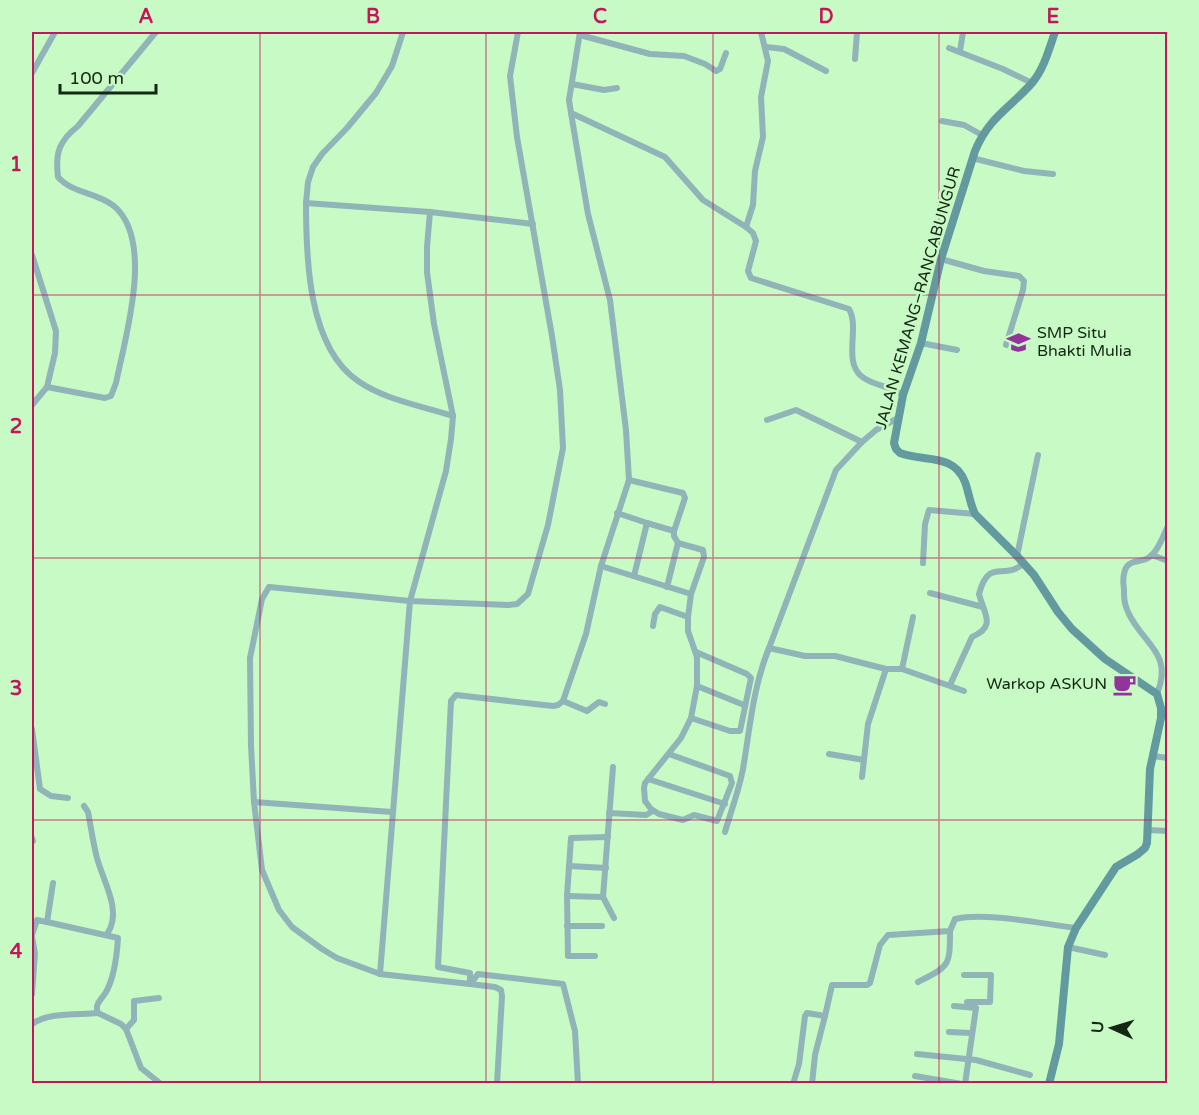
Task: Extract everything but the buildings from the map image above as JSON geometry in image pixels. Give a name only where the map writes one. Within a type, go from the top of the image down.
[{"type":"street","points":[[32,73],[56,32]]},
{"type":"street","points":[[47,387],[105,398],[111,396],[116,383],[136,266],[130,231],[116,207],[103,198],[66,186],[58,177],[58,150],[64,137],[78,126],[156,32]]},
{"type":"street","points":[[403,32],[392,66],[376,93],[313,167],[308,183],[306,203],[308,255],[317,314],[333,357],[358,381],[375,391],[453,416]]},
{"type":"street","points":[[497,1083],[501,990],[495,987],[380,974],[337,958],[322,949],[292,927],[279,909],[262,870],[254,801],[250,658],[262,599],[269,587],[410,601],[507,605],[517,604],[528,594],[548,525],[563,448],[560,390],[517,138],[510,76],[518,32]]},
{"type":"street","points":[[746,227],[753,206],[755,171],[763,137],[761,98],[768,61],[761,32]]},
{"type":"street","points":[[855,58],[857,32]]},
{"type":"street","points":[[960,51],[963,32]]},
{"type":"street","name":"JALAN KEMANG–RANCABUNGUR","points":[[1055,32],[1045,61],[1032,83],[997,115],[982,135],[972,158],[941,259],[921,343],[903,396],[894,443],[896,449],[904,455],[945,461],[957,468],[967,486],[970,506],[975,514],[1024,563],[1072,629],[1105,659],[1161,690]]},
{"type":"street","points":[[440,982],[438,967],[451,701],[456,695],[553,706],[563,701],[586,634],[601,566],[629,480],[626,430],[610,300],[588,214],[569,109],[580,33],[650,54],[684,56],[716,71],[720,69],[726,53]]},
{"type":"street","points":[[766,47],[784,49],[826,71]]},
{"type":"street","points":[[949,48],[1004,69],[1032,83]]},
{"type":"street","points":[[572,84],[604,90],[617,88]]},
{"type":"street","points":[[570,113],[665,158],[703,200],[753,233],[756,247],[748,271],[751,278],[849,309],[852,319],[853,362],[856,370],[868,381],[891,388],[903,396]]},
{"type":"street","points":[[942,121],[964,125],[982,135]]},
{"type":"street","points":[[972,158],[1024,171],[1053,174]]},
{"type":"street","points":[[306,203],[430,212],[533,224]]},
{"type":"street","points":[[380,974],[410,601],[446,471],[453,416],[434,324],[427,272],[430,212]]},
{"type":"street","points":[[32,255],[56,331],[55,353],[47,387],[32,405]]},
{"type":"street","points":[[941,259],[984,271],[1019,276],[1024,281],[1006,345]]},
{"type":"street","points":[[921,343],[957,350]]},
{"type":"street","points":[[766,420],[796,410],[862,442]]},
{"type":"street","points":[[725,832],[742,772],[750,717],[759,677],[836,470],[876,430],[898,418]]},
{"type":"street","points":[[1017,555],[1038,455]]},
{"type":"street","points":[[629,480],[683,493],[685,498],[674,531],[678,543],[667,587]]},
{"type":"street","points":[[923,563],[925,524],[929,510],[975,514]]},
{"type":"street","points":[[617,513],[674,531]]},
{"type":"street","points":[[634,576],[647,523]]},
{"type":"street","points":[[1050,1083],[1059,1044],[1070,947],[1076,928],[1116,867],[1145,848],[1157,831],[1161,661],[1156,650],[1128,614],[1123,585],[1127,566],[1131,562],[1152,555],[1167,530]]},
{"type":"street","points":[[669,754],[730,776],[732,783],[719,819],[714,822],[694,815],[683,820],[659,814],[653,811],[645,801],[644,795],[645,783],[681,738],[691,718],[698,686],[696,652],[688,632],[688,617],[691,594],[704,553],[703,550],[678,543]]},
{"type":"street","points":[[1152,555],[1167,561]]},
{"type":"street","points":[[950,685],[972,637],[984,631],[986,613],[979,597],[979,591],[987,574],[1016,570],[1024,563]]},
{"type":"street","points":[[601,566],[691,594]]},
{"type":"street","points":[[930,593],[983,607]]},
{"type":"street","points":[[653,626],[655,614],[660,607],[688,617]]},
{"type":"street","points":[[902,669],[913,617]]},
{"type":"street","points":[[769,648],[805,656],[836,656],[886,669],[902,669],[964,691]]},
{"type":"street","points":[[691,718],[730,731],[740,731],[751,681],[750,676],[696,652]]},
{"type":"street","points":[[862,777],[868,724],[886,669]]},
{"type":"street","points":[[698,686],[744,705]]},
{"type":"street","points":[[563,701],[587,711],[599,702],[605,704]]},
{"type":"street","points":[[32,729],[40,789],[51,796],[68,798]]},
{"type":"street","points":[[829,754],[864,760]]},
{"type":"street","points":[[613,767],[603,897],[614,918]]},
{"type":"street","points":[[648,779],[725,804]]},
{"type":"street","points":[[254,801],[392,812]]},
{"type":"street","points":[[84,807],[88,812],[97,858],[111,899],[112,924],[107,934]]},
{"type":"street","points":[[609,813],[646,815],[653,811]]},
{"type":"street","points":[[595,957],[568,956],[567,896],[571,838],[608,837]]},
{"type":"street","points":[[569,866],[606,868]]},
{"type":"street","points":[[47,922],[53,883]]},
{"type":"street","points":[[567,896],[603,897]]},
{"type":"street","points":[[918,982],[941,971],[949,961],[950,931],[955,919],[966,917],[1010,919],[1076,928]]},
{"type":"street","points":[[32,994],[35,953],[32,936],[37,920],[115,936],[118,941],[107,990],[96,1006],[98,1013]]},
{"type":"street","points":[[567,926],[602,926]]},
{"type":"street","points":[[812,1083],[815,1054],[832,985],[867,986],[871,981],[879,948],[888,934],[950,931]]},
{"type":"street","points":[[1070,947],[1105,955]]},
{"type":"street","points":[[438,967],[470,973],[470,984]]},
{"type":"street","points":[[470,984],[478,974],[563,984],[575,1031],[578,1083]]},
{"type":"street","points":[[954,1006],[990,1002],[991,975],[964,975]]},
{"type":"street","points":[[126,1029],[134,1020],[134,1001],[159,998]]},
{"type":"street","points":[[967,1002],[976,1005]]},
{"type":"street","points":[[915,1076],[964,1083],[976,1005]]},
{"type":"street","points":[[32,1024],[40,1019],[53,1016],[98,1013],[121,1024],[126,1029],[141,1068],[161,1083]]},
{"type":"street","points":[[793,1083],[799,1064],[807,1013],[825,1016]]},
{"type":"street","points":[[949,1032],[971,1033]]},
{"type":"street","points":[[917,1054],[968,1059],[1030,1075]]},
{"type":"place","name":"SMP Situ Bhakti Mulia","points":[[1019,342]]},
{"type":"place","name":"Warkop ASKUN","points":[[1125,684]]}]
